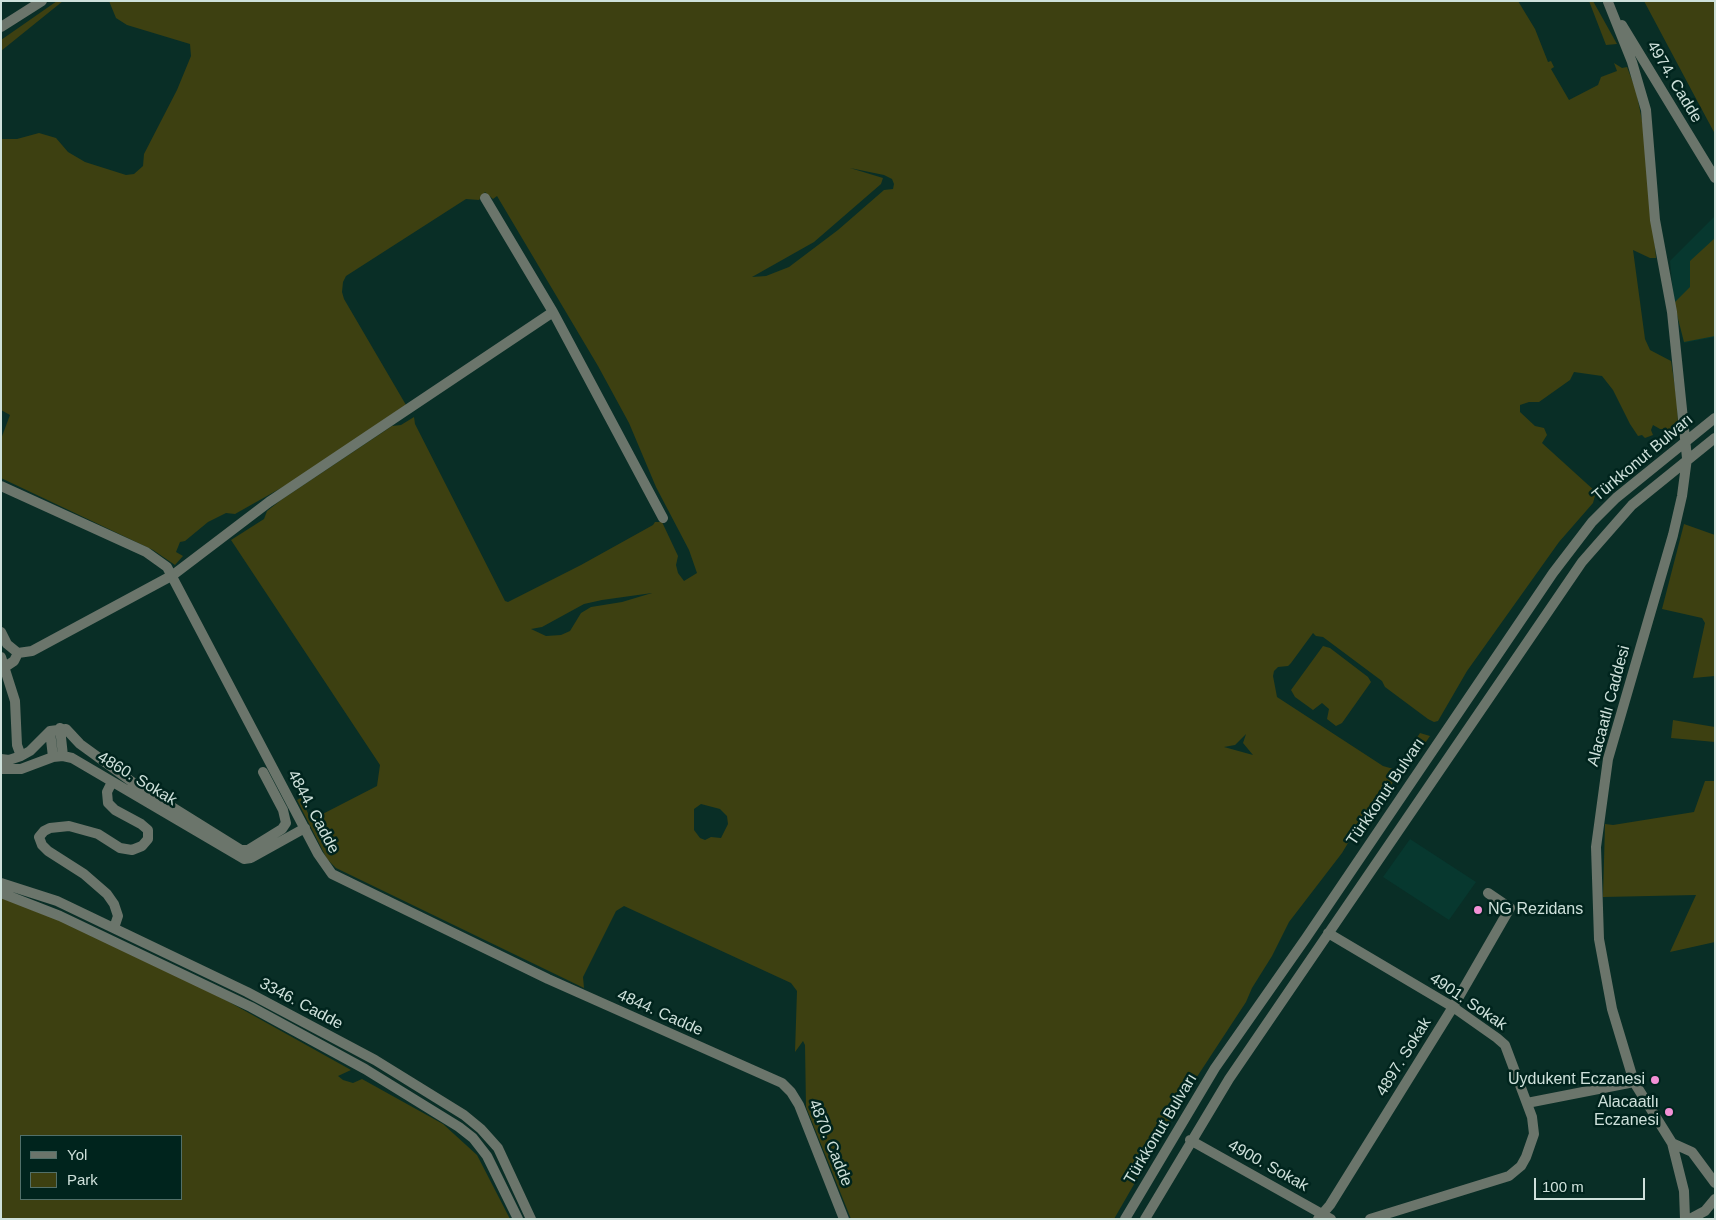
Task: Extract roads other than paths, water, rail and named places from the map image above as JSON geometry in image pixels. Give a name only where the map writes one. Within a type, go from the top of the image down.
[{"type":"street","points":[[1,27],[42,1]]},
{"type":"street","name":"4974. Cadde","points":[[1608,2],[1715,178]]},
{"type":"street","name":"Alacaatlı Caddesi","points":[[1608,2],[1632,62],[1646,110],[1656,220],[1672,312],[1687,458],[1675,528],[1608,759],[1596,846],[1599,939],[1612,1009],[1634,1082],[1672,1143],[1684,1191],[1685,1219]]},
{"type":"street","points":[[485,198],[553,312],[663,518]]},
{"type":"street","points":[[1,632],[7,644],[18,653],[32,651],[173,575],[269,502],[553,312]]},
{"type":"street","name":"Türkkonut Bulvarı","points":[[1125,1219],[1214,1068],[1300,946],[1553,573],[1592,522],[1616,498],[1715,418]]},
{"type":"street","name":"Türkkonut Bulvarı","points":[[1145,1219],[1190,1140],[1229,1079],[1582,562],[1632,505],[1687,458],[1715,438]]},
{"type":"street","name":"4844. Cadde","points":[[1,486],[146,552],[163,563],[173,575],[324,864],[339,878],[548,980],[782,1083]]},
{"type":"street","points":[[18,653],[14,661],[3,662],[15,701],[17,745],[21,756]]},
{"type":"street","points":[[1,769],[21,769],[58,756],[55,730]]},
{"type":"street","points":[[1,759],[9,760],[21,756],[55,730],[72,732],[80,744],[134,784],[241,850],[248,850],[282,829],[286,823],[283,810],[263,772]]},
{"type":"street","name":"4860. Sokak","points":[[58,756],[72,758],[238,856],[251,858],[305,828]]},
{"type":"street","points":[[112,782],[107,792],[108,802],[115,810],[141,824],[148,830],[148,838],[142,846],[132,850],[120,848],[98,834],[69,826],[50,828],[40,834],[39,837],[42,845],[48,851],[84,874],[107,894],[114,904],[118,916],[114,928]]},
{"type":"street","name":"3346. Cadde","points":[[1,882],[57,901],[246,992],[375,1060],[464,1115],[481,1129],[498,1148],[531,1219]]},
{"type":"street","name":"3346. Cadde","points":[[1,893],[60,916],[251,1007],[365,1069],[459,1127],[473,1138],[487,1156],[518,1219]]},
{"type":"street","name":"4897. Sokak","points":[[1324,1217],[1510,908],[1488,893]]},
{"type":"street","name":"4901. Sokak","points":[[1328,933],[1452,1007],[1505,1045],[1532,1117],[1534,1134],[1526,1157],[1518,1169],[1503,1179],[1370,1219]]},
{"type":"street","points":[[1527,1103],[1634,1082]]},
{"type":"street","name":"4870. Cadde","points":[[782,1083],[791,1092],[799,1105],[844,1219]]},
{"type":"street","name":"4900. Sokak","points":[[1190,1140],[1324,1217]]},
{"type":"street","points":[[1672,1143],[1692,1152],[1715,1183]]},
{"type":"street","points":[[1690,1219],[1705,1211],[1715,1199]]},
{"type":"place","name":"NG Rezidans","points":[[1478,910]]},
{"type":"place","name":"Uydukent Eczanesi","points":[[1655,1080]]},
{"type":"place","name":"Alacaatlı Eczanesi","points":[[1669,1112]]}]
